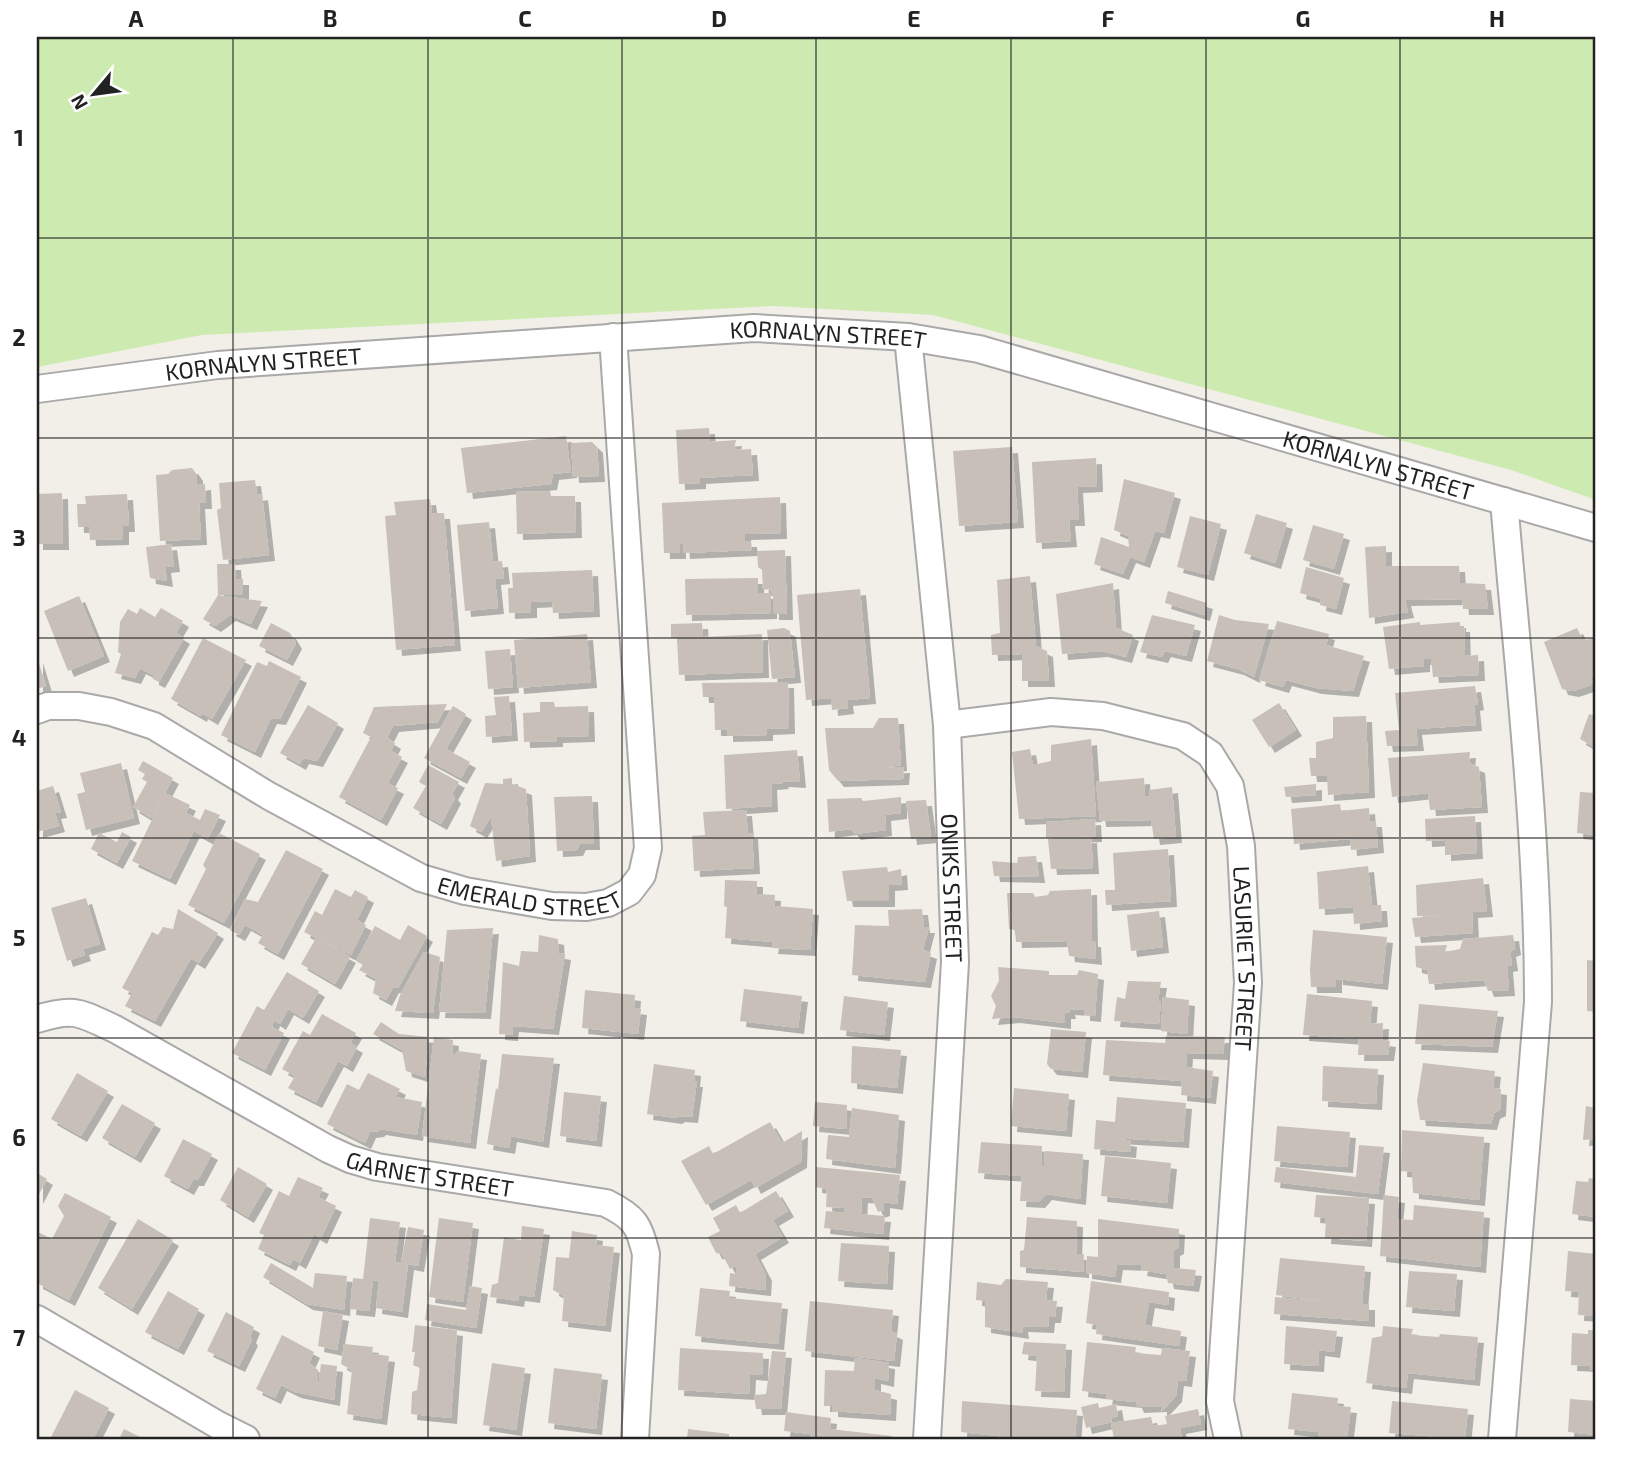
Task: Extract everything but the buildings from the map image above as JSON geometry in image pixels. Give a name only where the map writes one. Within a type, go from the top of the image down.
[{"type":"street","name":"KORNALYN STREET","points":[[37,389],[218,365],[754,328],[908,337],[979,349],[1596,528]]},
{"type":"street","name":"EMERALD STREET","points":[[37,710],[48,706],[79,706],[111,712],[154,726],[269,796],[421,878],[464,891],[552,906],[586,907],[608,903],[629,892],[642,876],[648,848],[613,337]]},
{"type":"street","name":"ONIKS STREET","points":[[908,337],[947,725],[956,962],[927,1439]]},
{"type":"street","points":[[1502,1439],[1538,1002],[1538,942],[1532,844],[1504,501]]},
{"type":"street","name":"LASURIET STREET","points":[[947,725],[1051,712],[1104,716],[1183,736],[1210,754],[1230,786],[1241,846],[1248,983],[1220,1401],[1228,1439]]},
{"type":"street","name":"GARNET STREET","points":[[37,1019],[56,1013],[77,1012],[94,1019],[328,1149],[363,1163],[606,1203],[627,1213],[640,1232],[646,1254],[635,1439]]},
{"type":"street","points":[[37,1319],[246,1439]]},
{"type":"green space","points":[[37,37],[1596,37],[1596,500],[1511,470],[933,315],[774,306],[202,335],[37,367]]}]
